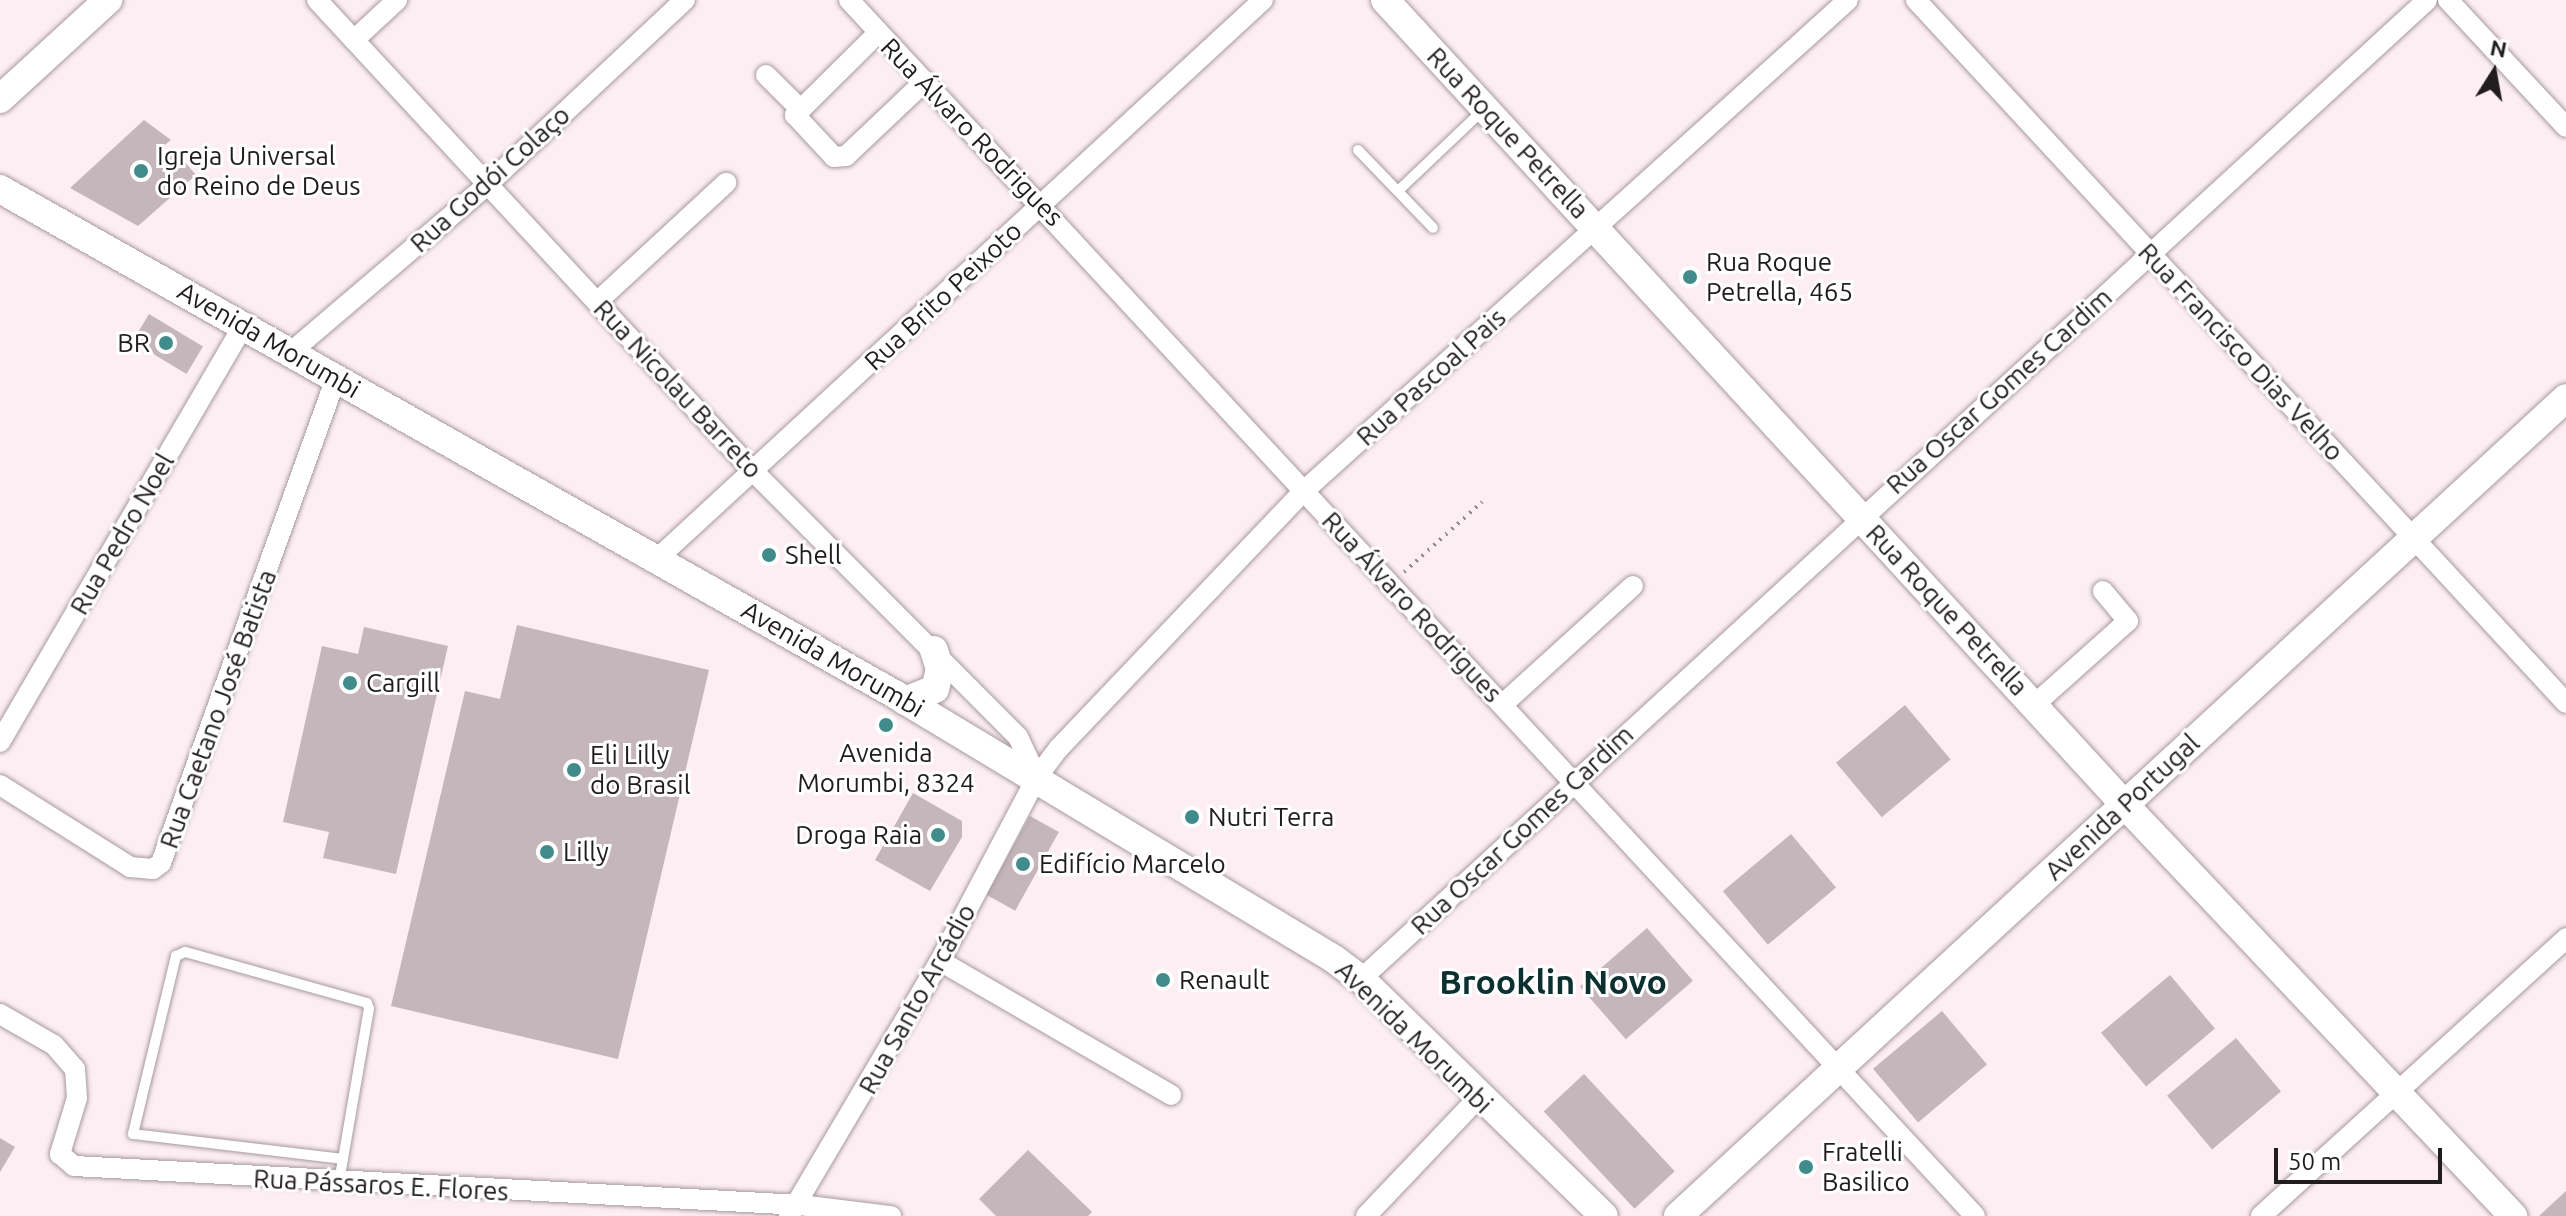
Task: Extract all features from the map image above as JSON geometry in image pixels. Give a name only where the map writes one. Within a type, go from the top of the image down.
[{"type":"street","points":[[0,99],[108,0]]},
{"type":"street","name":"Rua Nicolau Barreto","points":[[317,0],[754,472],[1018,737],[1037,777]]},
{"type":"street","points":[[354,40],[397,0]]},
{"type":"street","name":"Rua Godói Colaço","points":[[291,352],[487,185],[685,0]]},
{"type":"street","name":"Rua Álvaro Rodrigues","points":[[849,0],[1042,204],[1975,1216]]},
{"type":"street","name":"Rua Brito Peixoto","points":[[658,558],[1263,0]]},
{"type":"street","name":"Rua Roque Petrella","points":[[1385,0],[2124,804],[2513,1216]]},
{"type":"street","name":"Rua Pascoal Pais","points":[[1037,777],[1059,748],[1305,490],[1848,0]]},
{"type":"street","name":"Rua Francisco Dias Velho","points":[[1916,0],[2566,703]]},
{"type":"street","name":"Rua Oscar Gomes Cardim","points":[[1361,979],[1860,517],[2427,0]]},
{"type":"street","points":[[2448,0],[2566,127]]},
{"type":"street","points":[[878,33],[800,109],[796,117],[841,158],[925,81]]},
{"type":"street","points":[[766,75],[800,109]]},
{"type":"street","points":[[597,302],[726,183]]},
{"type":"street","name":"Avenida Morumbi","points":[[0,189],[658,558],[1037,777],[1361,979],[1478,1098],[1604,1216]]},
{"type":"street","name":"Rua Pedro Noel","points":[[0,742],[244,325]]},
{"type":"street","name":"Rua Caetano José Batista","points":[[0,785],[130,867],[153,869],[161,863],[169,853],[336,378]]},
{"type":"street","name":"Avenida Portugal","points":[[1678,1216],[2566,398]]},
{"type":"street","points":[[1502,705],[1633,586]]},
{"type":"street","points":[[2034,705],[2128,621],[2103,591]]},
{"type":"street","points":[[905,701],[935,689],[940,669],[934,650]]},
{"type":"street","name":"Rua Santo Arcádio","points":[[794,1210],[940,961],[1037,777]]},
{"type":"street","points":[[2261,1216],[2396,1089],[2566,938]]},
{"type":"street","points":[[940,961],[1171,1095]]},
{"type":"street","name":"Rua Pássaros E. Flores","points":[[0,1014],[54,1045],[75,1069],[77,1098],[60,1154],[66,1165],[891,1216]]},
{"type":"street","points":[[1366,1216],[1478,1098]]},
{"type":"lane","points":[[1399,190],[1485,108]]},
{"type":"lane","points":[[1358,150],[1433,228]]},
{"type":"lane","points":[[339,1182],[343,1159],[367,1003],[185,952],[176,956],[133,1134],[343,1159]]},
{"type":"path","points":[[1391,584],[1482,502]]},
{"type":"building","name":"Igreja Universal do Reino de Deus","points":[[144,120],[171,140],[161,148],[167,155],[176,152],[196,175],[138,226],[70,188]]},
{"type":"building","name":"BR","points":[[149,314],[203,346],[187,374],[133,341]]},
{"type":"building","name":"Lilly","points":[[517,625],[709,670],[618,1059],[391,1006],[465,691],[500,699]]},
{"type":"building","points":[[364,627],[448,646],[396,874],[323,858],[329,832],[283,822],[322,646],[358,654]]},
{"type":"building","points":[[1905,705],[1951,759],[1882,817],[1836,763]]},
{"type":"building","points":[[913,793],[962,821],[962,837],[930,891],[875,860]]},
{"type":"building","name":"Edifício Marcelo","points":[[1030,816],[1059,832],[1015,911],[986,895]]},
{"type":"building","points":[[1791,834],[1836,888],[1768,945],[1723,891]]},
{"type":"building","points":[[1647,928],[1693,981],[1626,1039],[1580,986]]},
{"type":"building","points":[[2170,975],[2215,1029],[2146,1086],[2101,1033]]},
{"type":"building","points":[[1942,1011],[1987,1065],[1918,1122],[1873,1069]]},
{"type":"building","points":[[2236,1038],[2281,1092],[2212,1149],[2167,1096]]},
{"type":"building","points":[[1584,1074],[1675,1171],[1634,1209],[1544,1112]]},
{"type":"building","points":[[0,1138],[15,1147],[0,1172]]},
{"type":"building","points":[[1028,1150],[1092,1212],[1088,1216],[996,1216],[979,1199]]},
{"type":"building","points":[[2566,1191],[2566,1216],[2539,1216]]},
{"type":"place","name":"Igreja Universal do Reino de Deus","points":[[141,171]]},
{"type":"place","name":"Rua Roque Petrella, 465","points":[[1690,277]]},
{"type":"place","name":"BR","points":[[166,343]]},
{"type":"place","name":"Shell","points":[[769,555]]},
{"type":"place","name":"Cargill","points":[[350,683]]},
{"type":"place","name":"Avenida Morumbi, 8324","points":[[886,725]]},
{"type":"place","name":"Eli Lilly do Brasil","points":[[574,770]]},
{"type":"place","name":"Nutri Terra","points":[[1192,817]]},
{"type":"place","name":"Droga Raia","points":[[938,835]]},
{"type":"place","name":"Lilly","points":[[547,852]]},
{"type":"place","name":"Edifício Marcelo","points":[[1023,864]]},
{"type":"place","name":"Renault","points":[[1163,980]]},
{"type":"place","name":"Fratelli Basilico","points":[[1806,1167]]},
{"type":"district","name":"Brooklin Novo","points":[[1553,982]]}]
